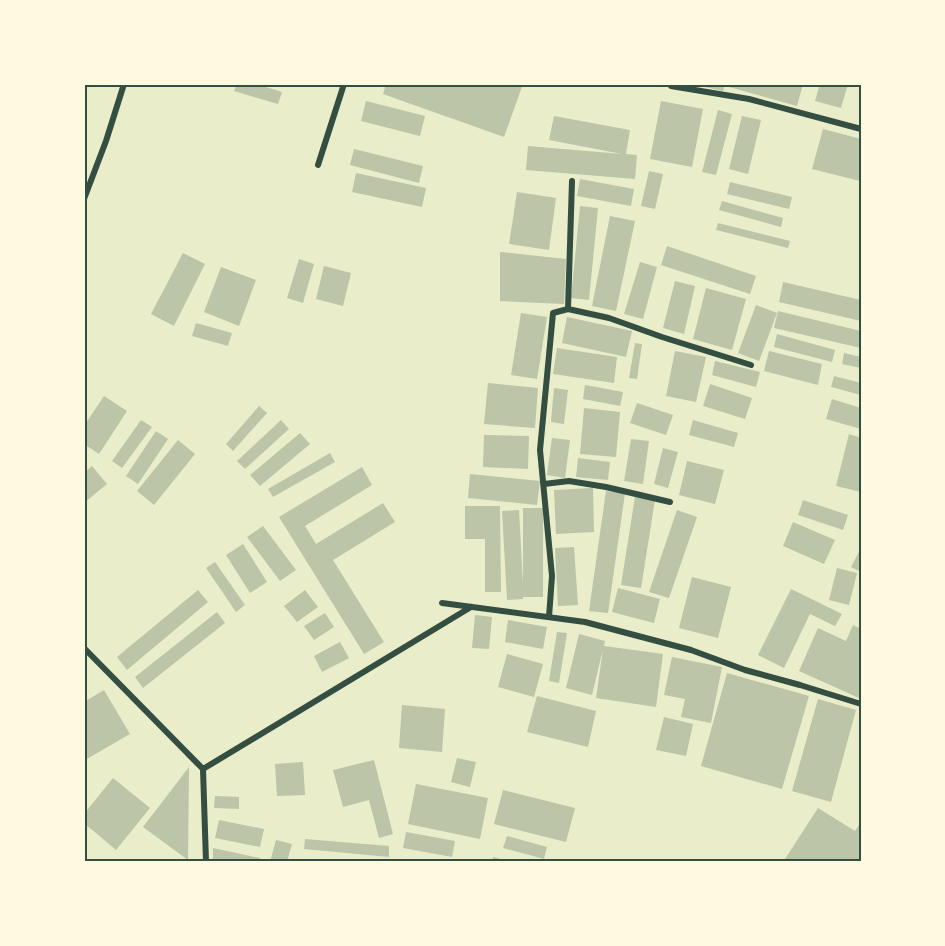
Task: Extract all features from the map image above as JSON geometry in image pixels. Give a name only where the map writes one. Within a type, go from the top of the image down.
[{"type":"street","points":[[84,199],[124,84]]},
{"type":"street","points":[[318,165],[344,84]]},
{"type":"street","points":[[671,86],[749,99],[861,129]]},
{"type":"street","points":[[568,309],[572,181]]},
{"type":"street","points":[[549,617],[552,576],[540,450],[553,313],[568,309],[609,318],[751,365]]},
{"type":"street","points":[[544,484],[569,481],[670,502]]},
{"type":"street","points":[[442,603],[585,622],[691,650],[745,670],[861,704]]},
{"type":"street","points":[[202,769],[471,607]]},
{"type":"street","points":[[84,648],[202,769],[206,862]]},
{"type":"building","points":[[237,84],[256,84],[282,92],[278,104],[234,91]]},
{"type":"building","points":[[386,84],[523,84],[504,137],[383,94]]},
{"type":"building","points":[[706,84],[725,84],[723,91],[705,87]]},
{"type":"building","points":[[730,84],[803,84],[797,106],[729,87]]},
{"type":"building","points":[[820,84],[848,84],[841,108],[815,101]]},
{"type":"building","points":[[366,101],[425,116],[420,136],[361,121]]},
{"type":"building","points":[[661,101],[703,109],[692,167],[650,159]]},
{"type":"building","points":[[718,110],[732,114],[716,175],[702,172]]},
{"type":"building","points":[[554,116],[630,130],[626,154],[637,155],[635,179],[526,170],[528,146],[622,154],[549,140]]},
{"type":"building","points":[[742,116],[761,120],[748,174],[729,169]]},
{"type":"building","points":[[823,129],[861,139],[860,181],[812,169]]},
{"type":"building","points":[[354,149],[423,166],[419,183],[350,165]]},
{"type":"building","points":[[649,171],[663,174],[655,209],[641,206]]},
{"type":"building","points":[[356,173],[426,188],[422,207],[352,192]]},
{"type":"building","points":[[580,179],[634,189],[631,206],[577,196]]},
{"type":"building","points":[[730,182],[792,197],[789,209],[727,194]]},
{"type":"building","points":[[517,192],[556,198],[549,250],[509,244]]},
{"type":"building","points":[[722,201],[783,218],[781,227],[719,210]]},
{"type":"building","points":[[580,206],[598,208],[589,300],[571,298]]},
{"type":"building","points":[[610,216],[635,221],[616,311],[592,306]]},
{"type":"building","points":[[718,223],[790,241],[788,248],[716,230]]},
{"type":"building","points":[[667,246],[756,276],[750,294],[661,265]]},
{"type":"building","points":[[500,252],[566,259],[564,304],[500,301]]},
{"type":"building","points":[[183,253],[205,264],[174,326],[151,314]]},
{"type":"building","points":[[299,259],[314,264],[303,303],[287,298]]},
{"type":"building","points":[[640,262],[657,267],[643,319],[624,314]]},
{"type":"building","points":[[324,266],[351,273],[343,306],[316,299]]},
{"type":"building","points":[[221,267],[256,280],[239,326],[204,312]]},
{"type":"building","points":[[675,281],[695,286],[684,334],[663,328]]},
{"type":"building","points":[[783,282],[861,300],[861,321],[779,302]]},
{"type":"building","points":[[706,288],[746,299],[732,350],[693,339]]},
{"type":"building","points":[[756,305],[777,313],[759,361],[738,353]]},
{"type":"building","points":[[778,311],[861,331],[861,348],[774,328]]},
{"type":"building","points":[[521,313],[547,317],[537,379],[511,375]]},
{"type":"building","points":[[567,317],[632,331],[626,357],[562,343]]},
{"type":"building","points":[[196,323],[232,333],[228,346],[192,336]]},
{"type":"building","points":[[777,334],[835,350],[832,362],[774,347]]},
{"type":"building","points":[[635,343],[642,344],[637,379],[629,378]]},
{"type":"building","points":[[557,348],[617,357],[614,383],[553,374]]},
{"type":"building","points":[[675,351],[706,357],[696,402],[666,396]]},
{"type":"building","points":[[769,351],[822,364],[818,385],[764,371]]},
{"type":"building","points":[[844,353],[861,357],[861,368],[842,364]]},
{"type":"building","points":[[715,361],[760,372],[756,387],[712,375]]},
{"type":"building","points":[[834,376],[861,383],[861,395],[831,387]]},
{"type":"building","points":[[488,383],[538,388],[535,428],[484,424]]},
{"type":"building","points":[[710,384],[752,398],[745,419],[703,406]]},
{"type":"building","points":[[585,385],[623,392],[620,406],[583,399]]},
{"type":"building","points":[[554,388],[568,390],[564,424],[551,422]]},
{"type":"building","points":[[104,396],[127,411],[99,454],[84,444],[84,426]]},
{"type":"building","points":[[832,399],[861,408],[861,429],[826,419]]},
{"type":"building","points":[[637,403],[673,415],[666,435],[630,423]]},
{"type":"building","points":[[259,406],[267,413],[233,451],[226,444]]},
{"type":"building","points":[[584,408],[620,412],[616,457],[580,454]]},
{"type":"building","points":[[141,420],[152,427],[122,468],[112,461]]},
{"type":"building","points":[[281,420],[289,429],[245,469],[237,461]]},
{"type":"building","points":[[693,420],[738,433],[734,447],[689,435]]},
{"type":"building","points":[[156,431],[168,439],[138,484],[126,476]]},
{"type":"building","points":[[300,433],[310,444],[260,486],[250,475]]},
{"type":"building","points":[[849,434],[861,438],[861,492],[836,486]]},
{"type":"building","points":[[484,435],[529,436],[528,469],[483,467]]},
{"type":"building","points":[[552,438],[570,440],[565,478],[547,475]]},
{"type":"building","points":[[631,439],[649,441],[643,484],[624,481]]},
{"type":"building","points":[[178,440],[195,454],[154,505],[137,491]]},
{"type":"building","points":[[663,448],[678,452],[668,488],[654,484]]},
{"type":"building","points":[[330,453],[335,462],[273,497],[268,489]]},
{"type":"building","points":[[578,458],[610,462],[608,480],[576,477]]},
{"type":"building","points":[[687,461],[724,470],[715,504],[679,495]]},
{"type":"building","points":[[92,466],[107,484],[84,503],[84,473]]},
{"type":"building","points":[[362,467],[372,485],[305,526],[316,544],[383,503],[395,522],[333,560],[384,642],[364,654],[279,517]]},
{"type":"building","points":[[470,474],[540,481],[537,505],[468,498]]},
{"type":"building","points":[[593,488],[594,532],[556,534],[554,490]]},
{"type":"building","points":[[606,491],[625,493],[608,613],[589,611]]},
{"type":"building","points":[[635,497],[655,500],[641,588],[621,585]]},
{"type":"building","points":[[803,500],[848,515],[843,530],[798,515]]},
{"type":"building","points":[[465,506],[500,506],[501,592],[485,592],[485,539],[465,539]]},
{"type":"building","points":[[523,508],[543,508],[543,597],[507,600],[502,511],[519,510],[523,585]]},
{"type":"building","points":[[677,510],[697,517],[669,598],[649,592]]},
{"type":"building","points":[[793,522],[835,540],[824,564],[783,546]]},
{"type":"building","points":[[263,526],[296,570],[280,581],[247,537]]},
{"type":"building","points":[[243,544],[267,582],[250,593],[226,555]]},
{"type":"building","points":[[574,547],[578,605],[558,606],[555,548]]},
{"type":"building","points":[[861,548],[861,572],[851,567]]},
{"type":"building","points":[[215,562],[245,605],[236,612],[206,568]]},
{"type":"building","points":[[837,568],[857,573],[849,605],[829,600]]},
{"type":"building","points":[[692,577],[731,587],[718,638],[679,628]]},
{"type":"building","points":[[618,588],[660,599],[654,623],[612,612]]},
{"type":"building","points":[[791,589],[842,614],[835,626],[810,614],[784,668],[758,655]]},
{"type":"building","points":[[198,590],[208,602],[127,670],[117,657]]},
{"type":"building","points":[[305,590],[318,607],[297,622],[284,606]]},
{"type":"building","points":[[217,612],[225,623],[143,688],[135,677]]},
{"type":"building","points":[[325,613],[334,627],[314,640],[304,626]]},
{"type":"building","points":[[475,615],[492,617],[489,649],[472,648]]},
{"type":"building","points":[[508,620],[547,627],[543,649],[505,642]]},
{"type":"building","points":[[853,625],[861,629],[861,693],[859,698],[799,671],[818,628],[846,641]]},
{"type":"building","points":[[557,632],[567,633],[559,683],[549,681]]},
{"type":"building","points":[[579,634],[605,641],[604,646],[663,654],[656,707],[596,698],[603,649],[592,695],[566,688]]},
{"type":"building","points":[[340,642],[349,658],[322,672],[314,656]]},
{"type":"building","points":[[507,654],[543,664],[534,697],[498,687]]},
{"type":"building","points":[[672,657],[722,667],[711,723],[681,717],[685,699],[664,695]]},
{"type":"building","points":[[727,673],[809,696],[782,789],[701,766]]},
{"type":"building","points":[[104,690],[130,734],[85,760],[84,702]]},
{"type":"building","points":[[537,696],[596,711],[588,747],[527,732]]},
{"type":"building","points":[[818,699],[856,710],[831,802],[792,791]]},
{"type":"building","points":[[402,705],[445,709],[442,752],[399,748]]},
{"type":"building","points":[[664,717],[693,724],[686,756],[656,750]]},
{"type":"building","points":[[457,758],[476,762],[470,787],[451,782]]},
{"type":"building","points":[[374,760],[393,834],[379,838],[369,800],[343,807],[333,770]]},
{"type":"building","points":[[303,762],[305,795],[277,796],[275,764]]},
{"type":"building","points":[[189,767],[188,860],[143,827]]},
{"type":"building","points":[[113,778],[150,808],[116,850],[84,823],[84,814]]},
{"type":"building","points":[[416,784],[488,798],[480,839],[408,824]]},
{"type":"building","points":[[503,790],[575,808],[566,842],[494,824]]},
{"type":"building","points":[[215,796],[239,797],[239,809],[214,808]]},
{"type":"building","points":[[818,808],[855,831],[861,822],[861,862],[783,862]]},
{"type":"building","points":[[219,820],[264,829],[260,847],[215,838]]},
{"type":"building","points":[[406,832],[455,841],[452,857],[403,848]]},
{"type":"building","points":[[507,836],[547,847],[544,859],[503,848]]},
{"type":"building","points":[[305,839],[389,846],[389,857],[304,849]]},
{"type":"building","points":[[276,840],[292,844],[287,862],[270,862]]},
{"type":"building","points":[[213,848],[260,858],[258,862],[213,862]]},
{"type":"building","points":[[493,857],[508,861],[508,862],[492,862]]}]
